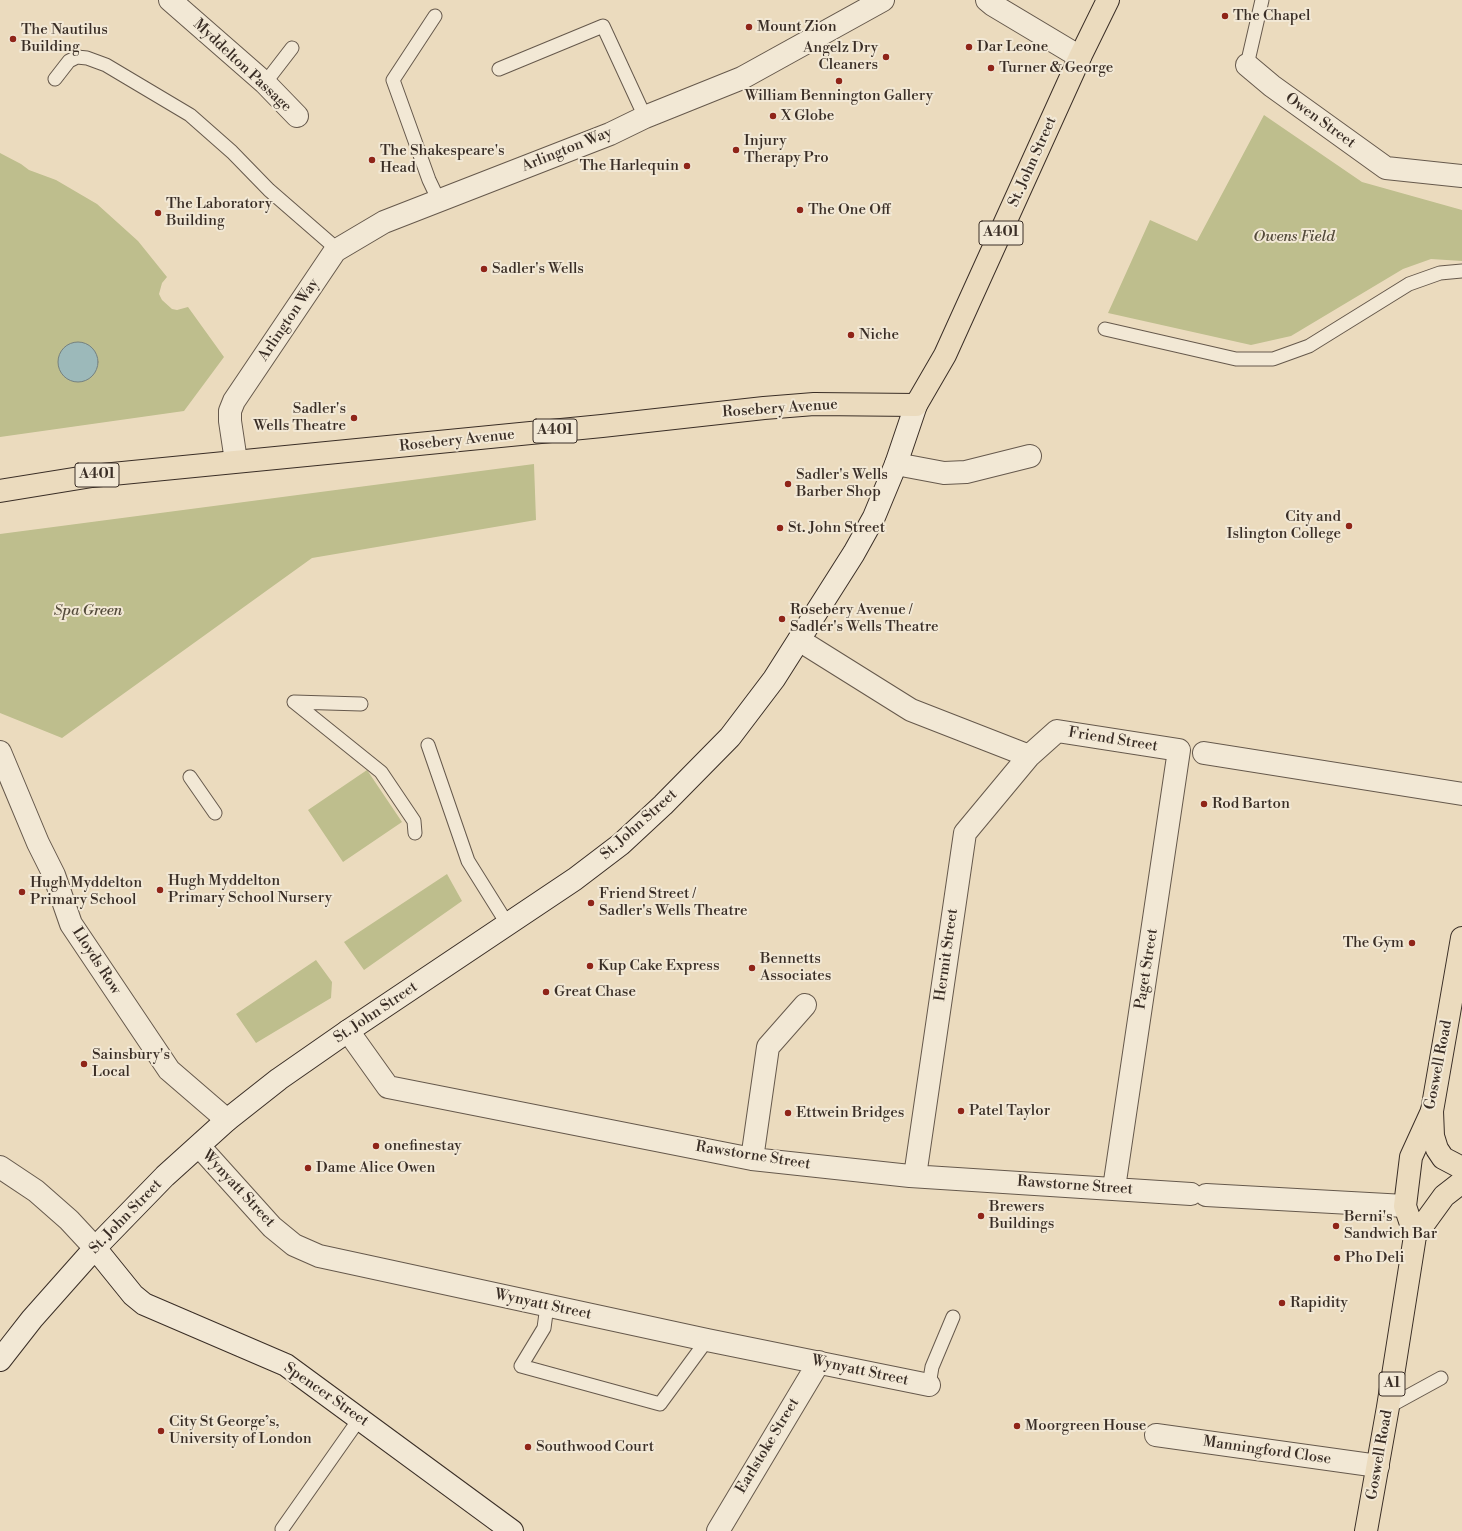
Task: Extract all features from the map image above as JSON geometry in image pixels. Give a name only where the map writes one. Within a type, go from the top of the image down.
[{"type":"main road","name":"St. John Street","points":[[916,405],[945,355],[1080,58],[1108,0]]},
{"type":"main road","name":"Rosebery Avenue","points":[[0,491],[92,476],[602,426],[764,408],[814,404],[916,405]]},
{"type":"main road","name":"Goswell Road","points":[[1415,1236],[1405,1206],[1411,1156],[1432,1111],[1461,946]]},
{"type":"main road","name":"A1","points":[[1432,1111],[1432,1136],[1437,1150],[1443,1158],[1462,1168]]},
{"type":"main road","name":"Goswell Road","points":[[1366,1531],[1388,1407],[1415,1236],[1444,1196],[1462,1182]]},
{"type":"street","name":"Myddelton Passage","points":[[170,0],[265,83],[297,116]]},
{"type":"street","name":"Arlington Way","points":[[236,461],[230,421],[230,411],[234,401],[335,251],[384,222],[610,134],[646,117],[742,78],[883,0]]},
{"type":"street","points":[[996,6],[1080,58]]},
{"type":"street","name":"Owen Street","points":[[1247,65],[1272,86],[1386,168],[1462,176]]},
{"type":"street","name":"St. John Street","points":[[0,1360],[15,1338],[96,1248],[160,1181],[227,1120],[279,1079],[348,1031],[508,925],[575,879],[616,848],[663,805],[730,737],[774,679],[874,516],[896,464],[916,405]]},
{"type":"street","points":[[896,464],[944,473],[966,472],[1030,456]]},
{"type":"street","points":[[799,640],[911,710],[1029,756]]},
{"type":"street","name":"Friend Street","points":[[1029,756],[1056,731],[1179,750]]},
{"type":"street","name":"Paget Street","points":[[1114,1188],[1179,750]]},
{"type":"street","name":"Lloyds Row","points":[[0,752],[38,842],[54,875],[71,924],[169,1070],[227,1120]]},
{"type":"street","name":"Friend Street","points":[[1204,753],[1462,794]]},
{"type":"street","name":"Hermit Street","points":[[915,1176],[965,833],[1029,756]]},
{"type":"street","points":[[752,1159],[768,1047],[805,1005]]},
{"type":"street","name":"Rawstorne Street","points":[[348,1031],[388,1087],[752,1159],[915,1176],[1114,1188],[1198,1195],[1405,1206]]},
{"type":"street","name":"Wynyatt Street","points":[[199,1146],[272,1227],[294,1245],[319,1256],[707,1340],[929,1385]]},
{"type":"street","name":"Spencer Street","points":[[0,1167],[36,1191],[68,1220],[96,1248],[132,1296],[144,1304],[286,1365],[512,1531]]},
{"type":"street","name":"Earlstoke Street","points":[[718,1531],[819,1362]]},
{"type":"street","name":"Manningford Close","points":[[1156,1435],[1378,1466]]},
{"type":"lane","name":"Owen Street","points":[[1247,65],[1262,0]]},
{"type":"lane","points":[[436,16],[393,80],[429,180],[439,201]]},
{"type":"lane","points":[[499,69],[603,26],[646,117]]},
{"type":"lane","points":[[265,83],[292,48]]},
{"type":"lane","points":[[55,79],[69,61],[77,57],[87,58],[106,65],[190,115],[232,152],[269,190],[330,243],[335,251]]},
{"type":"lane","points":[[1105,329],[1236,359],[1273,360],[1308,346],[1409,284],[1440,274],[1462,271]]},
{"type":"lane","points":[[361,704],[294,702],[381,772],[414,821],[415,833]]},
{"type":"lane","points":[[428,745],[468,861],[508,925]]},
{"type":"lane","name":"Friend Street","points":[[1179,750],[1204,753]]},
{"type":"lane","points":[[190,777],[215,813]]},
{"type":"lane","points":[[547,1306],[544,1328],[520,1366],[660,1404],[707,1340]]},
{"type":"lane","points":[[929,1385],[932,1367],[953,1317]]},
{"type":"lane","points":[[1388,1407],[1441,1378]]},
{"type":"lane","points":[[282,1529],[360,1418]]},
{"type":"green space","name":"Owens Field","points":[[1264,115],[1362,182],[1462,210],[1462,261],[1431,259],[1403,269],[1291,336],[1251,345],[1108,313],[1150,220],[1197,241]]},
{"type":"green space","points":[[0,153],[29,170],[56,180],[97,204],[138,241],[167,277],[162,283],[159,294],[162,300],[172,309],[177,310],[188,307],[224,357],[184,411],[0,437]]},
{"type":"green space","name":"Spa Green","points":[[534,464],[536,520],[312,558],[62,738],[0,713],[0,534]]},
{"type":"green space","points":[[367,770],[402,822],[343,862],[308,810]]},
{"type":"green space","points":[[447,874],[462,901],[364,970],[344,942]]},
{"type":"green space","points":[[316,960],[332,982],[331,998],[256,1043],[236,1014]]},
{"type":"water","points":[[82,342],[89,345],[95,351],[98,362],[97,370],[89,379],[82,382],[74,382],[67,379],[59,370],[58,358],[61,351],[70,343]]},
{"type":"place","name":"The Chapel","points":[[1225,16]]},
{"type":"place","name":"Mount Zion","points":[[749,27]]},
{"type":"place","name":"The Nautilus Building","points":[[13,39]]},
{"type":"place","name":"Dar Leone","points":[[969,47]]},
{"type":"place","name":"Angelz Dry Cleaners","points":[[886,57]]},
{"type":"place","name":"Turner & George","points":[[991,68]]},
{"type":"place","name":"William Bennington Gallery","points":[[839,81]]},
{"type":"place","name":"X Globe","points":[[773,116]]},
{"type":"place","name":"Injury Therapy Pro","points":[[736,150]]},
{"type":"place","name":"The Shakespeare's Head","points":[[372,160]]},
{"type":"place","name":"The Harlequin","points":[[687,166]]},
{"type":"place","name":"The One Off","points":[[800,210]]},
{"type":"place","name":"The Laboratory Building","points":[[158,213]]},
{"type":"place","name":"Sadler's Wells","points":[[484,269]]},
{"type":"place","name":"Niche","points":[[851,335]]},
{"type":"place","name":"Sadler's Wells Theatre","points":[[354,418]]},
{"type":"place","name":"Sadler's Wells Barber Shop","points":[[788,484]]},
{"type":"place","name":"City and Islington College","points":[[1349,526]]},
{"type":"place","name":"St. John Street","points":[[780,528]]},
{"type":"place","name":"Rosebery Avenue / Sadler's Wells Theatre","points":[[782,619]]},
{"type":"place","name":"Rod Barton","points":[[1204,804]]},
{"type":"place","name":"Hugh Myddelton Primary School Nursery","points":[[160,890]]},
{"type":"place","name":"Hugh Myddelton Primary School","points":[[22,892]]},
{"type":"place","name":"Friend Street / Sadler's Wells Theatre","points":[[591,903]]},
{"type":"place","name":"The Gym","points":[[1412,943]]},
{"type":"place","name":"Kup Cake Express","points":[[590,966]]},
{"type":"place","name":"Bennetts Associates","points":[[752,968]]},
{"type":"place","name":"Great Chase","points":[[546,992]]},
{"type":"place","name":"Sainsbury's Local","points":[[84,1064]]},
{"type":"place","name":"Patel Taylor","points":[[961,1111]]},
{"type":"place","name":"Ettwein Bridges","points":[[788,1113]]},
{"type":"place","name":"onefinestay","points":[[376,1146]]},
{"type":"place","name":"Dame Alice Owen","points":[[308,1168]]},
{"type":"place","name":"Brewers Buildings","points":[[981,1216]]},
{"type":"place","name":"Berni's Sandwich Bar","points":[[1336,1226]]},
{"type":"place","name":"Pho Deli","points":[[1337,1258]]},
{"type":"place","name":"Rapidity","points":[[1282,1303]]},
{"type":"place","name":"Moorgreen House","points":[[1017,1426]]},
{"type":"place","name":"City St George’s, University of London","points":[[161,1431]]},
{"type":"place","name":"Southwood Court","points":[[528,1447]]}]
